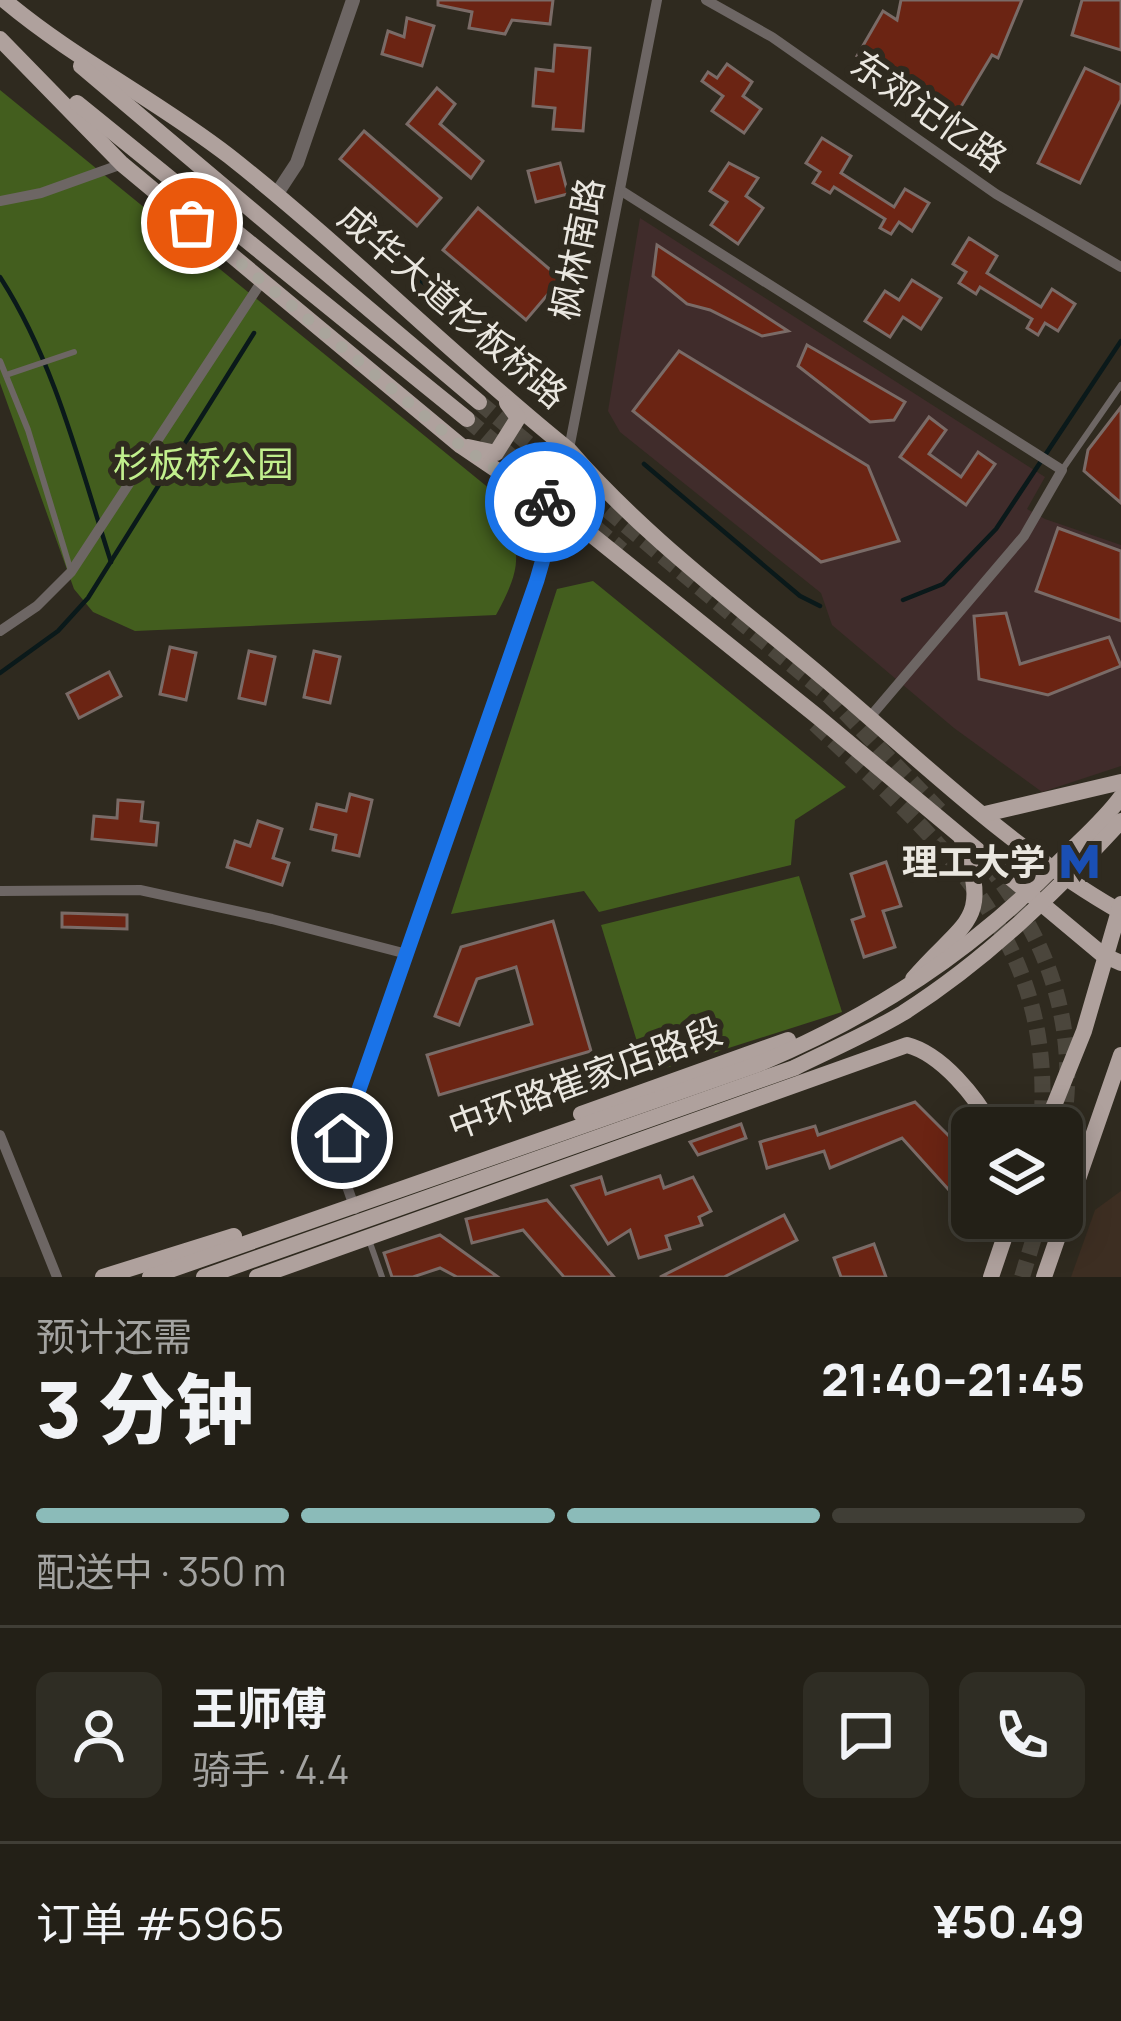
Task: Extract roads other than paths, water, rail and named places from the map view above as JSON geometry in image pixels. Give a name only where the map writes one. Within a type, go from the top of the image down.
[{"type":"main road","name":"成华大道杉板桥路","points":[[4,0],[47,37],[159,104],[276,195],[568,450],[610,496],[870,717],[1054,872],[1120,909]]},
{"type":"main road","points":[[47,37],[479,403]]},
{"type":"main road","points":[[0,39],[467,419]]},
{"type":"main road","points":[[21,57],[122,164],[461,446],[557,510],[1112,959]]},
{"type":"main road","points":[[461,446],[496,453],[509,437],[518,418],[502,394]]},
{"type":"main road","points":[[985,814],[1121,782]]},
{"type":"main road","points":[[150,1277],[756,1065],[818,1039],[938,969],[1006,914],[1121,797]]},
{"type":"main road","points":[[204,1277],[772,1076],[869,1031],[989,950],[1034,912],[1121,821]]},
{"type":"main road","name":"中环路崔家店路段","points":[[103,1277],[350,1197],[855,1016],[909,983],[973,914],[978,883],[961,839]]},
{"type":"main road","points":[[1053,1107],[1112,959],[1120,909]]},
{"type":"main road","points":[[257,1277],[907,1045],[923,1049],[980,1107]]},
{"type":"main road","points":[[1044,1277],[1121,1055]]},
{"type":"main road","points":[[991,1277],[1004,1239]]},
{"type":"street","points":[[276,195],[297,163],[353,0]]},
{"type":"street","name":"枫林南路","points":[[368,1237],[342,1172],[342,1138],[557,510],[657,0]]},
{"type":"street","name":"东郊记忆路","points":[[706,0],[772,38],[996,194],[1121,267]]},
{"type":"street","points":[[0,201],[40,193],[122,164]]},
{"type":"street","points":[[620,190],[1062,470],[1024,536],[870,717]]},
{"type":"street","points":[[0,631],[37,606],[71,572],[262,281]]},
{"type":"street","points":[[0,891],[140,890],[406,954]]},
{"type":"street","points":[[0,1136],[57,1277]]},
{"type":"lane","points":[[6,375],[74,352]]},
{"type":"lane","points":[[0,361],[28,430],[71,572]]},
{"type":"lane","points":[[1062,470],[1121,386]]},
{"type":"lane","points":[[368,1237],[382,1277]]},
{"type":"waterway","points":[[414,275],[534,373]]},
{"type":"waterway","points":[[0,277],[51,379],[111,562]]},
{"type":"waterway","points":[[0,673],[58,631],[88,598],[254,333]]},
{"type":"waterway","points":[[903,600],[943,584],[996,529],[1121,341]]},
{"type":"waterway","points":[[644,464],[800,596],[820,606]]},
{"type":"tunnel","points":[[479,402],[830,697],[943,814]]},
{"type":"tunnel","points":[[467,419],[622,550]]},
{"type":"tunnel","points":[[815,724],[906,811],[982,899],[1010,948],[1030,1001],[1041,1061],[1041,1107]]},
{"type":"tunnel","points":[[988,865],[1029,925],[1055,990],[1067,1059],[1065,1107]]},
{"type":"tunnel","points":[[1022,1277],[1034,1239]]},
{"type":"place","name":"理工大学","points":[[1080,862]]},
{"type":"park label","name":"杉板桥公园","points":[[203,464]]}]
